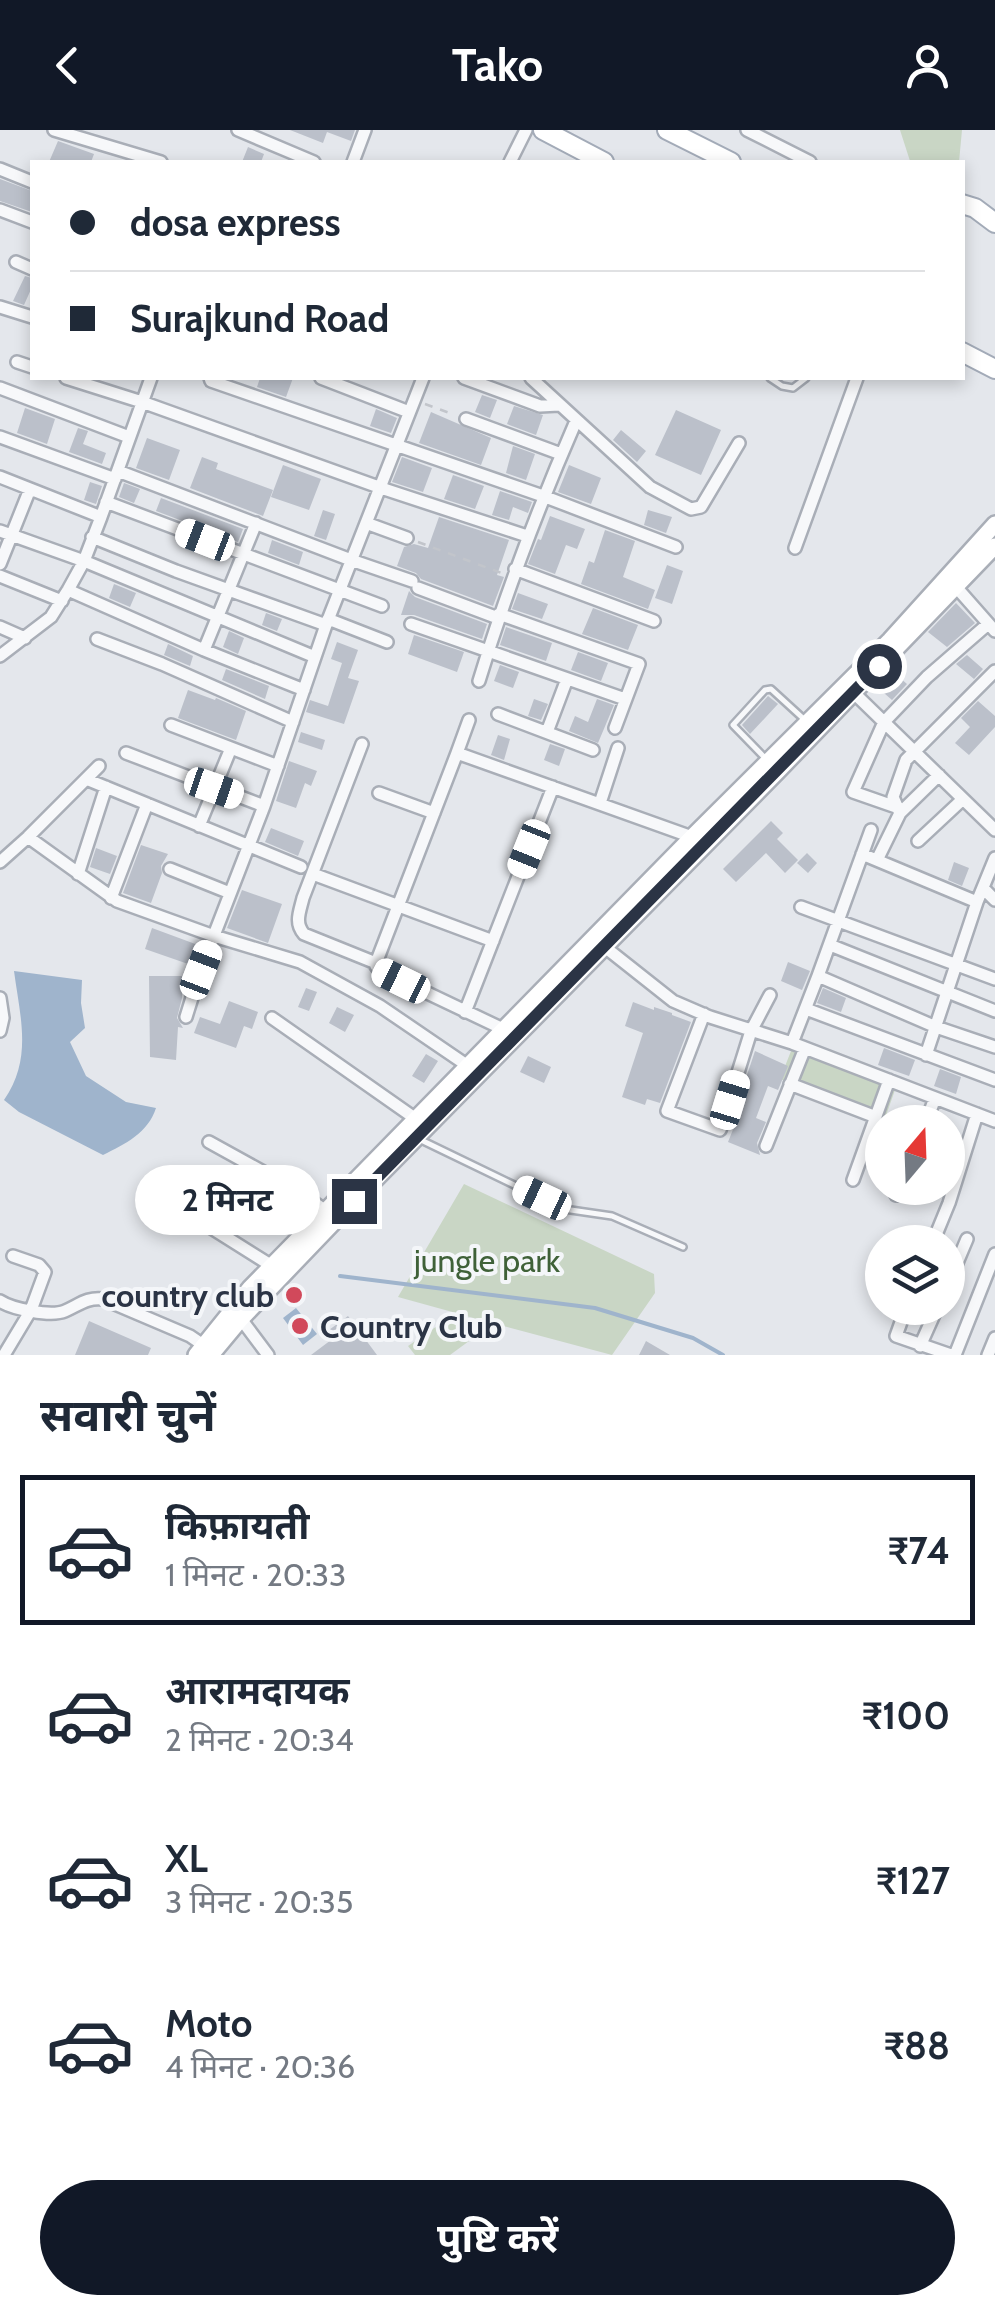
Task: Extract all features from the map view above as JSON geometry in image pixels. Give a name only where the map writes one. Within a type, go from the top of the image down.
[{"type":"main road","points":[[542,130],[600,160]]},
{"type":"main road","points":[[668,130],[726,160]]},
{"type":"main road","points":[[965,205],[995,223]]},
{"type":"main road","points":[[965,354],[995,369]]},
{"type":"main road","points":[[236,1313],[416,1138],[692,837],[890,640],[995,524]]},
{"type":"main road","points":[[206,1352],[272,1266],[503,1029],[599,942],[995,546]]},
{"type":"street","points":[[54,130],[80,134],[154,160]]},
{"type":"street","points":[[238,130],[309,160]]},
{"type":"street","points":[[354,160],[364,130]]},
{"type":"street","points":[[511,160],[526,130]]},
{"type":"street","points":[[747,130],[806,160]]},
{"type":"street","points":[[0,169],[30,181]]},
{"type":"street","points":[[0,210],[30,221]]},
{"type":"street","points":[[16,262],[30,269]]},
{"type":"street","points":[[0,307],[30,317]]},
{"type":"street","points":[[17,362],[30,366]]},
{"type":"street","points":[[72,380],[528,536]]},
{"type":"street","points":[[0,656],[51,617],[65,596],[84,560],[150,380]]},
{"type":"street","points":[[211,380],[543,496],[676,547]]},
{"type":"street","points":[[328,380],[412,406]]},
{"type":"street","points":[[186,1017],[314,657],[422,380]]},
{"type":"street","points":[[469,380],[540,406],[559,405]]},
{"type":"street","points":[[532,380],[650,488],[691,509],[701,506],[739,442]]},
{"type":"street","points":[[796,548],[856,380]]},
{"type":"street","points":[[0,388],[129,437]]},
{"type":"street","points":[[466,419],[561,454]]},
{"type":"street","points":[[479,681],[514,573],[576,421]]},
{"type":"street","points":[[0,437],[256,523],[499,616],[640,664],[616,728]]},
{"type":"street","points":[[0,477],[101,516]]},
{"type":"street","points":[[0,564],[6,533],[30,489]]},
{"type":"street","points":[[106,502],[382,606]]},
{"type":"street","points":[[366,522],[407,538]]},
{"type":"street","points":[[204,650],[256,523]]},
{"type":"street","points":[[6,533],[84,560],[314,657]]},
{"type":"street","points":[[92,537],[228,589],[387,642]]},
{"type":"street","points":[[514,573],[654,620]]},
{"type":"street","points":[[0,576],[65,596],[304,690]]},
{"type":"street","points":[[898,810],[854,792],[884,722],[927,678],[992,627],[956,588]]},
{"type":"street","points":[[411,624],[625,700]]},
{"type":"street","points":[[0,627],[25,638]]},
{"type":"street","points":[[97,638],[293,722]]},
{"type":"street","points":[[898,810],[893,797],[903,766],[995,671]]},
{"type":"street","points":[[547,732],[567,679]]},
{"type":"street","points":[[853,692],[995,830]]},
{"type":"street","points":[[498,714],[593,750]]},
{"type":"street","points":[[469,720],[376,963],[378,970],[503,1029]]},
{"type":"street","points":[[171,725],[278,766]]},
{"type":"street","points":[[362,744],[298,920],[300,929],[311,937],[376,963]]},
{"type":"street","points":[[199,826],[232,748]]},
{"type":"street","points":[[600,803],[618,748]]},
{"type":"street","points":[[458,752],[692,837]]},
{"type":"street","points":[[126,753],[264,806]]},
{"type":"street","points":[[0,862],[100,766]]},
{"type":"street","points":[[877,860],[898,810],[939,775]]},
{"type":"street","points":[[86,779],[301,867]]},
{"type":"street","points":[[78,874],[106,787]]},
{"type":"street","points":[[465,1012],[553,787]]},
{"type":"street","points":[[378,793],[434,813]]},
{"type":"street","points":[[918,841],[964,799]]},
{"type":"street","points":[[111,898],[147,804]]},
{"type":"street","points":[[792,1042],[871,830]]},
{"type":"street","points":[[28,838],[111,898],[300,962],[380,1006],[468,1066]]},
{"type":"street","points":[[862,854],[977,902]]},
{"type":"street","points":[[926,1055],[995,858]]},
{"type":"street","points":[[170,868],[230,892]]},
{"type":"street","points":[[314,874],[493,941]]},
{"type":"street","points":[[982,888],[995,900]]},
{"type":"street","points":[[801,907],[995,980]]},
{"type":"street","points":[[599,942],[663,994],[704,1014],[792,1042],[995,1121]]},
{"type":"street","points":[[830,945],[995,1010]]},
{"type":"street","points":[[818,976],[936,1027],[995,1047]]},
{"type":"street","points":[[704,1014],[667,1111],[720,1130],[752,1031],[770,995]]},
{"type":"street","points":[[0,998],[0,1031]]},
{"type":"street","points":[[806,1008],[995,1080]]},
{"type":"street","points":[[272,1018],[416,1119]]},
{"type":"street","points":[[766,1146],[804,1048]]},
{"type":"street","points":[[880,1105],[889,1080]]},
{"type":"street","points":[[790,1084],[865,1113]]},
{"type":"street","points":[[932,1105],[935,1098]]},
{"type":"street","points":[[940,1225],[977,1114]]},
{"type":"street","points":[[210,1142],[326,1210]]},
{"type":"street","points":[[853,1180],[865,1147]]},
{"type":"street","points":[[175,1205],[272,1266]]},
{"type":"street","points":[[965,1245],[967,1240]]},
{"type":"street","points":[[900,1325],[896,1336],[953,1355],[995,1254]]},
{"type":"street","points":[[4,1355],[31,1310],[45,1272],[39,1264],[14,1256]]},
{"type":"street","points":[[0,1300],[8,1306],[57,1313],[91,1298],[104,1299],[206,1352]]},
{"type":"street","points":[[236,1313],[268,1355]]},
{"type":"street","points":[[920,1346],[929,1325]]},
{"type":"street","points":[[988,1355],[995,1338]]},
{"type":"lane","points":[[773,380],[793,388],[803,380]]},
{"type":"lane","points":[[769,761],[733,725],[765,690],[771,689],[808,723]]},
{"type":"lane","points":[[416,1138],[564,1209],[612,1216],[682,1247]]},
{"type":"path","points":[[412,406],[466,419]]},
{"type":"path","points":[[407,538],[514,573]]},
{"type":"green space","points":[[900,130],[962,130],[959,160],[910,160]]},
{"type":"green space","points":[[793,1046],[895,1090],[890,1105],[865,1105],[865,1113],[780,1079]]},
{"type":"green space","name":"jungle park","points":[[464,1184],[654,1274],[655,1293],[612,1355],[466,1316],[480,1333],[450,1355],[415,1355],[408,1346],[456,1313],[398,1297]]},
{"type":"water","points":[[14,971],[82,980],[85,1028],[70,1042],[86,1076],[126,1102],[156,1108],[135,1137],[103,1155],[19,1112],[4,1100],[19,1069],[21,1053]]},
{"type":"water","name":"Country Club","points":[[296,1308],[317,1334],[303,1345],[283,1318]]},
{"type":"building","points":[[290,130],[355,130],[351,141],[327,132],[323,143]]},
{"type":"building","points":[[58,141],[94,154],[92,160],[50,160]]},
{"type":"building","points":[[248,147],[264,154],[262,160],[243,160]]},
{"type":"building","points":[[0,179],[30,190],[30,211],[0,201]]},
{"type":"building","points":[[25,276],[30,277],[24,305],[13,301]]},
{"type":"building","points":[[259,380],[292,380],[286,397],[257,387]]},
{"type":"building","points":[[482,395],[497,400],[490,418],[475,412]]},
{"type":"building","points":[[514,406],[543,415],[536,435],[507,424]]},
{"type":"building","points":[[25,408],[55,419],[47,444],[17,433]]},
{"type":"building","points":[[376,409],[397,418],[391,433],[370,426]]},
{"type":"building","points":[[676,410],[721,430],[701,475],[655,455]]},
{"type":"building","points":[[431,412],[491,438],[481,465],[419,443]]},
{"type":"building","points":[[78,428],[88,431],[83,444],[106,453],[102,464],[69,452]]},
{"type":"building","points":[[621,430],[646,451],[637,462],[613,440]]},
{"type":"building","points":[[147,438],[180,450],[169,480],[136,468]]},
{"type":"building","points":[[513,446],[535,454],[526,480],[506,473]]},
{"type":"building","points":[[202,457],[218,463],[216,469],[273,490],[263,516],[190,488]]},
{"type":"building","points":[[402,457],[432,468],[423,492],[392,482]]},
{"type":"building","points":[[283,465],[321,479],[309,510],[271,497]]},
{"type":"building","points":[[569,465],[601,478],[591,504],[558,492]]},
{"type":"building","points":[[453,475],[484,486],[475,509],[444,499]]},
{"type":"building","points":[[90,482],[102,486],[96,504],[84,500]]},
{"type":"building","points":[[124,483],[140,489],[134,503],[119,497]]},
{"type":"building","points":[[500,491],[532,502],[528,513],[513,507],[509,520],[492,515]]},
{"type":"building","points":[[161,498],[243,529],[238,542],[156,511]]},
{"type":"building","points":[[323,510],[335,514],[326,540],[314,536]]},
{"type":"building","points":[[648,510],[672,517],[666,533],[644,525]]},
{"type":"building","points":[[550,516],[585,529],[577,549],[566,545],[555,574],[528,564]]},
{"type":"building","points":[[439,517],[509,540],[497,575],[504,577],[493,606],[397,566],[404,547],[414,544],[428,548]]},
{"type":"building","points":[[605,530],[635,541],[623,577],[655,590],[648,609],[581,584],[589,561],[594,563]]},
{"type":"building","points":[[272,540],[303,552],[299,565],[268,553]]},
{"type":"building","points":[[667,565],[683,571],[672,604],[655,598]]},
{"type":"building","points":[[114,584],[136,593],[130,607],[109,598]]},
{"type":"building","points":[[409,591],[415,597],[487,624],[482,639],[414,615],[401,615]]},
{"type":"building","points":[[518,593],[548,604],[542,619],[512,609]]},
{"type":"building","points":[[956,603],[975,623],[947,647],[928,632]]},
{"type":"building","points":[[593,608],[638,625],[628,650],[582,634]]},
{"type":"building","points":[[266,613],[282,619],[277,631],[262,625]]},
{"type":"building","points":[[506,627],[552,643],[546,661],[500,645]]},
{"type":"building","points":[[229,631],[244,638],[238,654],[223,647]]},
{"type":"building","points":[[414,635],[464,652],[457,672],[408,654]]},
{"type":"building","points":[[337,642],[358,650],[348,678],[359,681],[344,724],[306,712],[310,700],[328,706],[342,663],[331,659]]},
{"type":"building","points":[[168,644],[193,656],[190,666],[164,655]]},
{"type":"building","points":[[578,652],[608,663],[601,681],[571,670]]},
{"type":"building","points":[[967,655],[983,669],[974,679],[956,664]]},
{"type":"building","points":[[500,665],[519,672],[513,688],[494,681]]},
{"type":"building","points":[[226,669],[269,686],[265,699],[222,680]]},
{"type":"building","points":[[892,671],[907,684],[892,700],[877,687]]},
{"type":"building","points":[[188,690],[246,711],[236,740],[178,718]]},
{"type":"building","points":[[768,696],[778,704],[750,734],[742,725]]},
{"type":"building","points":[[534,699],[548,704],[541,720],[528,716]]},
{"type":"building","points":[[597,699],[614,705],[598,743],[569,731],[575,716],[588,722]]},
{"type":"building","points":[[978,701],[995,716],[995,727],[969,755],[955,743],[970,727],[961,718]]},
{"type":"building","points":[[301,732],[325,740],[322,750],[298,742]]},
{"type":"building","points":[[498,735],[510,739],[504,760],[491,755]]},
{"type":"building","points":[[550,744],[565,749],[559,766],[544,760]]},
{"type":"building","points":[[289,761],[317,771],[311,786],[305,783],[296,808],[276,801]]},
{"type":"building","points":[[771,821],[783,833],[777,839],[798,860],[785,873],[766,853],[736,882],[723,869]]},
{"type":"building","points":[[271,828],[304,841],[298,856],[265,842]]},
{"type":"building","points":[[141,845],[168,854],[151,903],[123,893]]},
{"type":"building","points":[[96,848],[117,856],[110,874],[90,867]]},
{"type":"building","points":[[807,853],[817,863],[808,873],[797,863]]},
{"type":"building","points":[[954,862],[969,868],[962,886],[948,880]]},
{"type":"building","points":[[242,890],[282,904],[268,943],[227,928]]},
{"type":"building","points":[[152,928],[198,945],[191,965],[145,949]]},
{"type":"building","points":[[788,962],[810,971],[802,990],[781,981]]},
{"type":"building","points":[[149,976],[182,976],[177,1018],[183,1028],[178,1027],[176,1060],[150,1057]]},
{"type":"building","points":[[306,988],[317,992],[309,1011],[298,1007]]},
{"type":"building","points":[[823,988],[846,998],[841,1012],[817,1003]]},
{"type":"building","points":[[229,1001],[258,1012],[252,1029],[244,1026],[236,1048],[194,1033],[200,1017],[220,1024]]},
{"type":"building","points":[[633,1002],[691,1022],[660,1103],[647,1099],[645,1105],[622,1097],[643,1033],[625,1026]]},
{"type":"building","points":[[337,1007],[354,1015],[345,1032],[329,1023]]},
{"type":"building","points":[[884,1048],[915,1060],[909,1076],[878,1065]]},
{"type":"building","points":[[755,1051],[788,1066],[778,1090],[768,1086],[756,1118],[766,1122],[757,1143],[760,1155],[728,1142],[744,1102],[741,1101],[748,1082],[745,1081]]},
{"type":"building","points":[[426,1054],[438,1061],[424,1083],[412,1076]]},
{"type":"building","points":[[528,1056],[551,1067],[544,1083],[520,1072]]},
{"type":"building","points":[[940,1069],[961,1077],[956,1094],[934,1086]]},
{"type":"building","points":[[348,1316],[377,1355],[311,1355],[335,1337],[329,1330]]},
{"type":"building","points":[[89,1321],[151,1348],[148,1355],[75,1355]]},
{"type":"building","points":[[646,1341],[670,1355],[639,1355]]},
{"type":"waterway","points":[[340,1276],[595,1308],[693,1338],[723,1355]]},
{"type":"place","name":"country club","points":[[294,1295]]},
{"type":"place","name":"Country Club","points":[[300,1326]]},
{"type":"route","points":[[354,1201],[879,666]]}]
